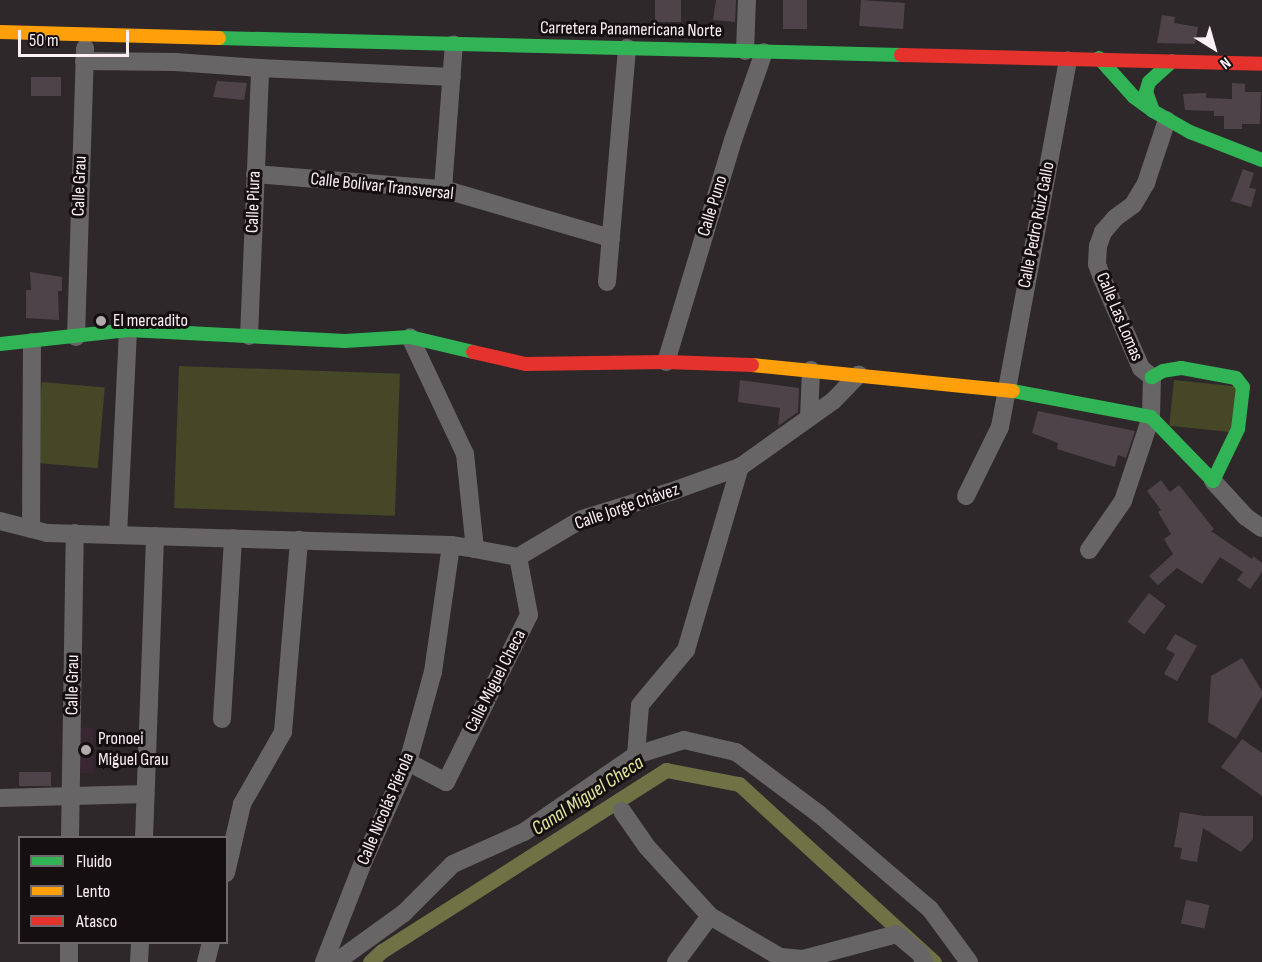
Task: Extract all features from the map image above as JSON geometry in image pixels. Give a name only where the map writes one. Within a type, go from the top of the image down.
[{"type":"main road","name":"Carretera Panamericana Norte","points":[[0,32],[1068,60],[1099,58],[1262,64]]},
{"type":"main road","points":[[1099,58],[1134,98],[1160,116],[1218,144],[1262,160]]},
{"type":"main road","points":[[1160,116],[1146,92],[1149,82],[1172,61]]},
{"type":"main road","points":[[0,344],[128,330],[345,341],[410,336],[526,364],[666,362],[817,370],[1007,390],[1151,417],[1213,481],[1238,429],[1243,387],[1236,378],[1181,368],[1163,371],[1152,377]]},
{"type":"street","points":[[745,51],[747,0]]},
{"type":"street","name":"Calle Grau","points":[[76,337],[85,34]]},
{"type":"street","points":[[443,189],[454,44]]},
{"type":"street","points":[[607,282],[627,48]]},
{"type":"street","name":"Calle Puno","points":[[666,362],[730,150],[764,52]]},
{"type":"street","name":"Calle Pedro Ruiz Gallo","points":[[966,496],[1000,427],[1068,60]]},
{"type":"street","points":[[84,61],[175,62],[452,76]]},
{"type":"street","name":"Calle Piura","points":[[249,336],[260,68]]},
{"type":"street","name":"Calle Las Lomas","points":[[1089,550],[1124,501],[1151,417],[1152,377],[1141,368],[1102,278],[1097,264],[1098,246],[1109,225],[1133,205],[1146,183],[1160,116]]},
{"type":"street","name":"Calle Bolivar Transversal","points":[[255,174],[443,189],[611,238]]},
{"type":"street","points":[[118,535],[128,330]]},
{"type":"street","points":[[410,336],[465,454],[475,549]]},
{"type":"street","points":[[31,529],[32,342]]},
{"type":"street","points":[[809,418],[817,370],[835,382],[837,395],[833,401]]},
{"type":"street","name":"Calle Jorge Chávez","points":[[518,557],[582,519],[651,499],[740,467],[833,401],[859,374]]},
{"type":"street","points":[[636,755],[640,705],[686,650],[740,467]]},
{"type":"street","points":[[1213,481],[1246,517],[1262,528]]},
{"type":"street","points":[[0,521],[47,533],[451,545],[518,557]]},
{"type":"street","name":"Calle Grau","points":[[70,836],[75,533]]},
{"type":"street","points":[[144,836],[155,536]]},
{"type":"street","points":[[222,718],[233,538]]},
{"type":"street","points":[[228,864],[242,804],[283,732],[299,540]]},
{"type":"street","name":"Calle Nicolás Piérola","points":[[324,962],[364,860],[408,762],[433,672],[451,545]]},
{"type":"street","name":"Calle Miguel Checa","points":[[408,762],[446,782],[529,615],[518,557]]},
{"type":"street","points":[[336,962],[404,914],[453,864],[524,832],[636,755],[684,740],[736,752],[819,814],[930,909],[969,962]]},
{"type":"street","points":[[0,798],[145,794]]},
{"type":"street","points":[[622,811],[647,848],[710,916],[780,957],[803,959],[897,934],[920,953],[924,962]]},
{"type":"street","points":[[676,962],[710,916]]},
{"type":"street","points":[[69,944],[69,962]]},
{"type":"street","points":[[139,962],[140,944]]},
{"type":"street","points":[[206,962],[210,944]]},
{"type":"shaded area","name":"Pronoei Miguel Grau","points":[[80,728],[93,728],[93,773],[80,773]]},
{"type":"green space","points":[[179,366],[400,374],[395,516],[174,508]]},
{"type":"green space","points":[[1174,380],[1237,387],[1232,432],[1169,426]]},
{"type":"green space","points":[[42,382],[105,387],[98,468],[35,463]]},
{"type":"building","points":[[655,0],[681,0],[681,22],[655,22]]},
{"type":"building","points":[[716,0],[736,0],[735,22],[713,20]]},
{"type":"building","points":[[783,0],[807,0],[807,29],[783,29]]},
{"type":"building","points":[[861,0],[905,3],[903,29],[859,26]]},
{"type":"building","points":[[1162,15],[1175,17],[1174,23],[1198,27],[1195,44],[1157,43]]},
{"type":"building","points":[[31,77],[61,77],[61,96],[31,96]]},
{"type":"building","points":[[217,81],[247,83],[244,100],[213,97]]},
{"type":"building","points":[[1232,83],[1245,84],[1245,92],[1261,92],[1260,124],[1242,124],[1242,129],[1224,129],[1224,116],[1214,116],[1214,111],[1185,110],[1183,94],[1206,93],[1206,98],[1232,99]]},
{"type":"building","points":[[1243,169],[1254,173],[1249,188],[1256,189],[1251,207],[1231,201]]},
{"type":"building","points":[[30,272],[62,277],[62,291],[58,291],[59,320],[26,318],[26,290],[31,290]]},
{"type":"building","points":[[740,380],[799,388],[798,412],[778,426],[780,408],[738,402]]},
{"type":"building","points":[[1038,411],[1135,431],[1126,458],[1118,455],[1115,467],[1057,449],[1058,443],[1032,433]]},
{"type":"building","points":[[1161,480],[1170,492],[1179,485],[1214,529],[1211,531],[1252,559],[1253,556],[1262,563],[1262,572],[1250,589],[1237,580],[1243,572],[1220,557],[1202,584],[1177,568],[1158,585],[1149,576],[1173,554],[1164,539],[1171,534],[1158,512],[1161,510],[1147,491]]},
{"type":"building","points":[[1149,593],[1166,606],[1144,634],[1127,622]]},
{"type":"building","points":[[1175,634],[1197,646],[1177,681],[1164,674],[1175,654],[1166,649]]},
{"type":"building","points":[[1242,658],[1262,691],[1262,696],[1236,739],[1208,722],[1211,676]]},
{"type":"building","points":[[1242,739],[1262,753],[1262,796],[1221,767]]},
{"type":"building","points":[[19,772],[51,772],[51,786],[19,786]]},
{"type":"building","points":[[1180,812],[1203,816],[1253,816],[1253,839],[1241,852],[1203,828],[1197,862],[1180,859],[1182,848],[1174,847]]},
{"type":"building","points":[[1186,900],[1209,905],[1204,928],[1181,923]]},
{"type":"waterway","name":"Canal Miguel Checa","points":[[370,962],[382,951],[666,770],[739,784],[934,962]]},
{"type":"traffic: fast","points":[[219,38],[901,55]]},
{"type":"traffic: fast","points":[[1099,58],[1134,97],[1153,111],[1190,132],[1262,160]]},
{"type":"traffic: fast","points":[[1153,111],[1146,92],[1149,82],[1172,61]]},
{"type":"traffic: fast","points":[[0,344],[128,330],[345,341],[410,337],[473,352]]},
{"type":"traffic: fast","points":[[1013,391],[1151,417],[1213,481],[1238,429],[1243,387],[1236,378],[1181,368],[1163,371],[1152,377]]},
{"type":"traffic: slow","points":[[0,32],[219,38]]},
{"type":"traffic: slow","points":[[752,365],[1013,391]]},
{"type":"traffic: jam","points":[[901,55],[1262,64]]},
{"type":"traffic: jam","points":[[473,352],[526,364],[666,362],[752,365]]},
{"type":"place","name":"El mercadito","points":[[101,321]]},
{"type":"place","name":"Pronoei Miguel Grau","points":[[86,750]]}]
